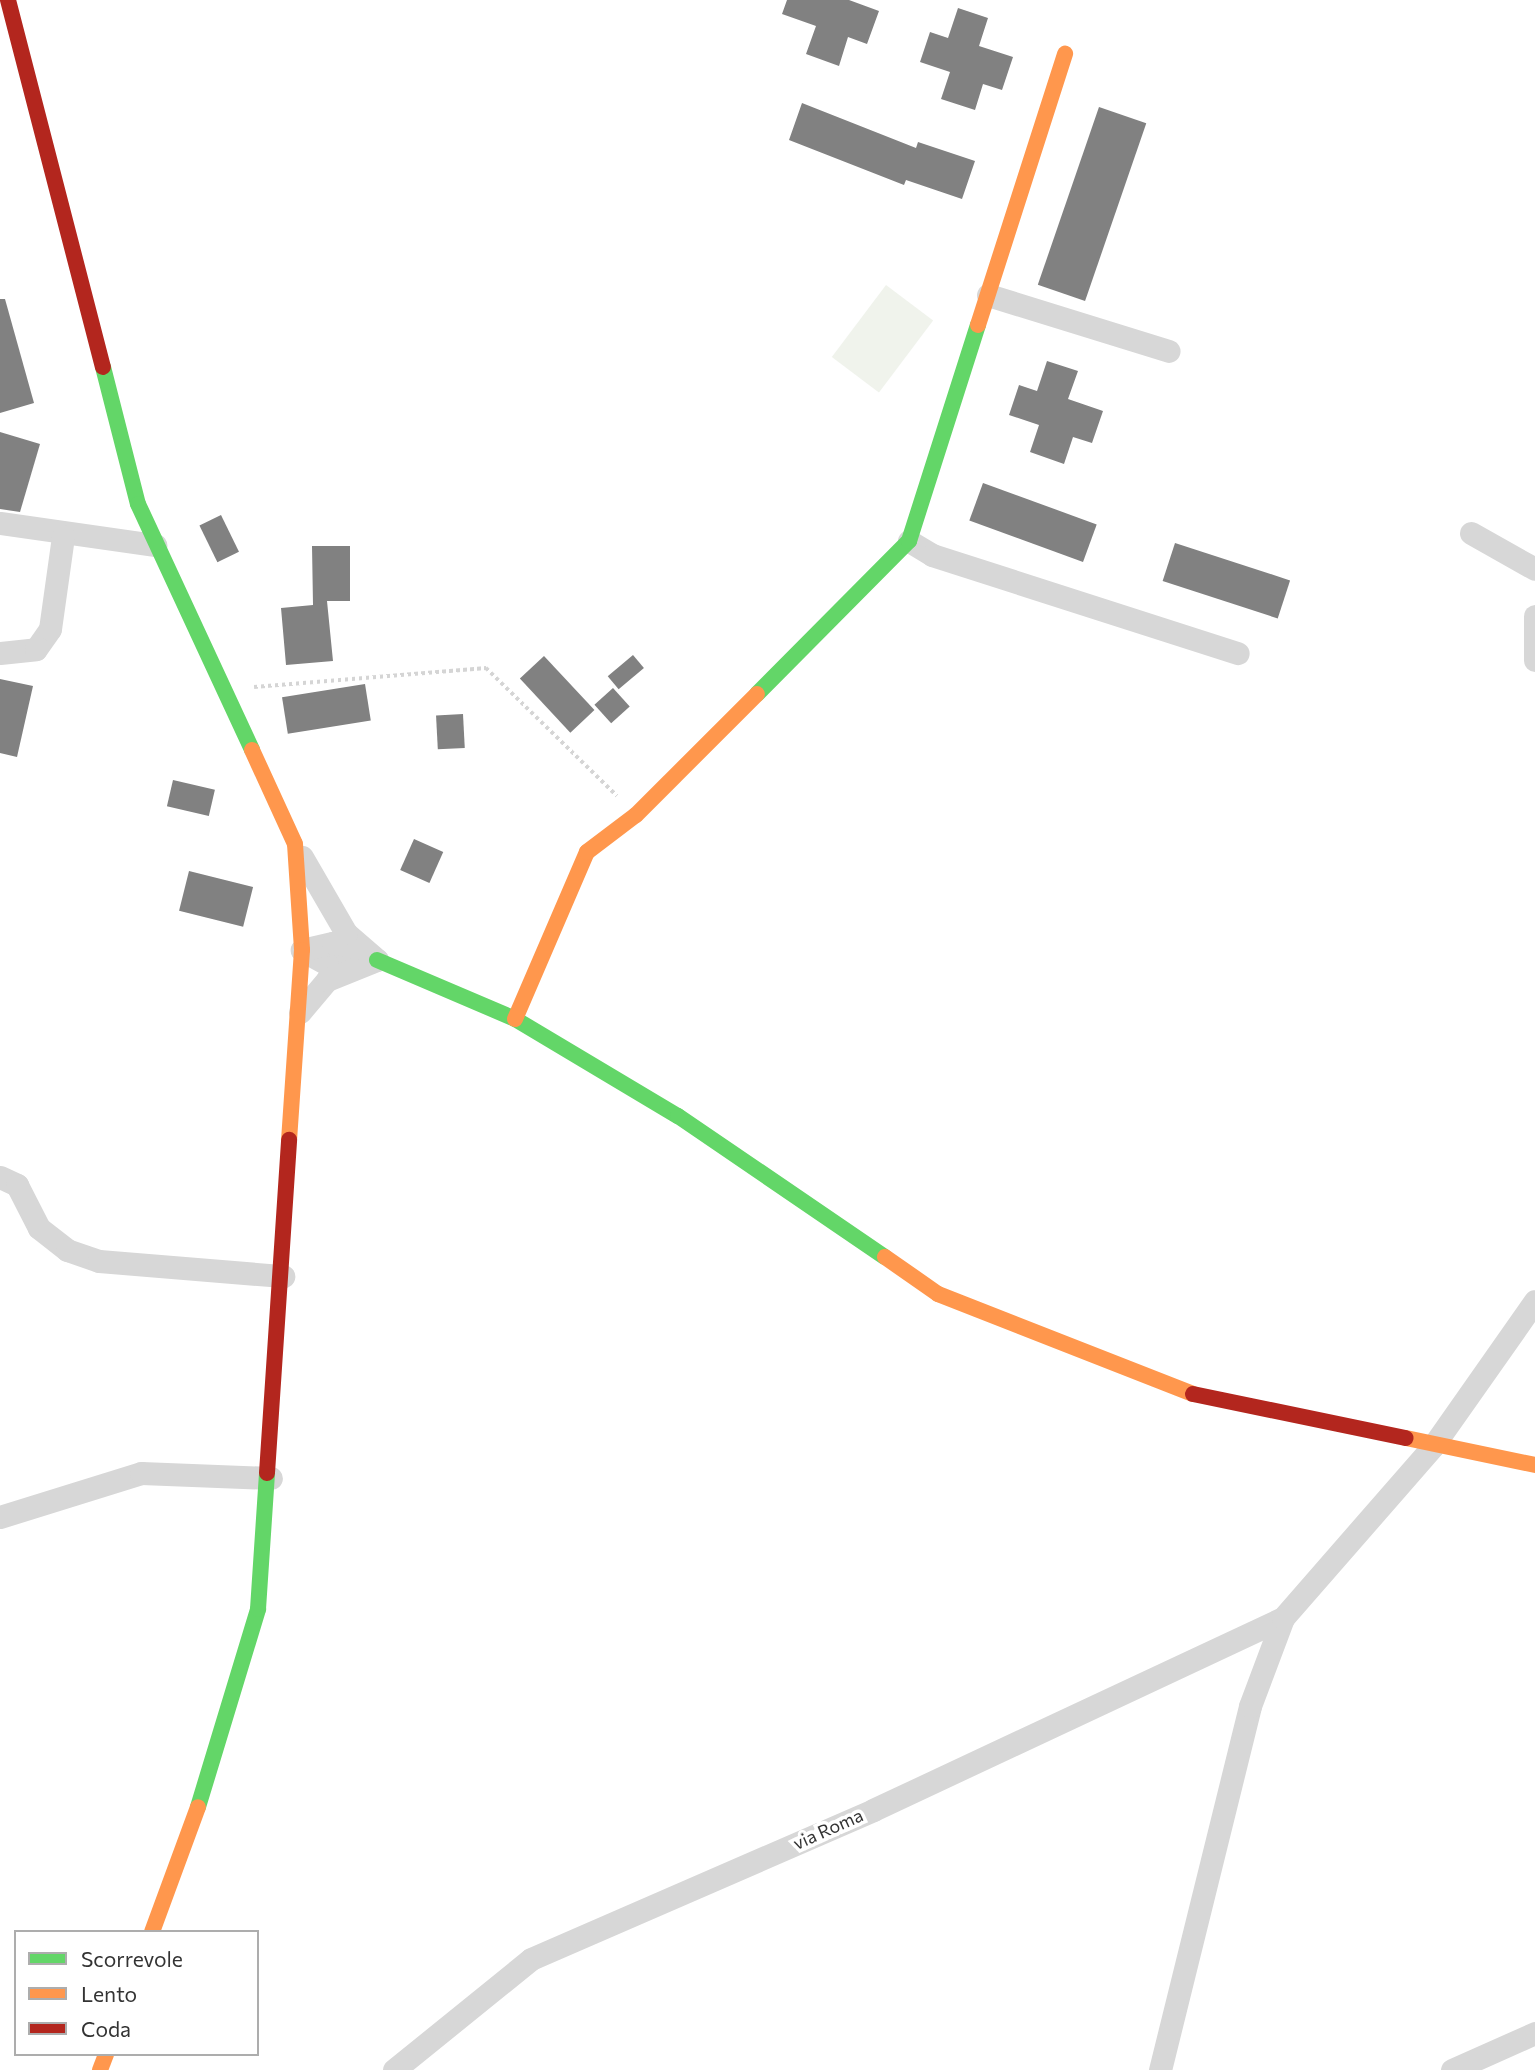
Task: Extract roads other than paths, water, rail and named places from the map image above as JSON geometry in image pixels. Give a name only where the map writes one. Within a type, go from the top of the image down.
[{"type":"street","points":[[8,0],[8,34],[138,504],[295,844],[334,916],[366,957]]},
{"type":"street","points":[[515,1020],[587,852],[636,815],[909,541],[1065,54]]},
{"type":"street","points":[[988,295],[1169,351]]},
{"type":"street","points":[[0,523],[63,536],[155,545]]},
{"type":"street","points":[[1471,533],[1535,569]]},
{"type":"street","points":[[0,653],[36,649],[50,629],[63,536]]},
{"type":"street","points":[[909,541],[932,555],[1238,653]]},
{"type":"street","points":[[1535,616],[1535,660]]},
{"type":"street","points":[[153,1930],[242,1675],[258,1609],[271,1478],[299,1015],[302,950],[295,844]]},
{"type":"street","points":[[302,950],[333,943],[515,1020],[678,1116],[938,1294],[1185,1392],[1433,1446],[1535,1465]]},
{"type":"street","points":[[299,1015],[327,980],[366,957]]},
{"type":"street","points":[[0,1177],[17,1185],[39,1228],[67,1250],[99,1261],[283,1276]]},
{"type":"street","points":[[1160,2070],[1250,1706],[1283,1618],[1433,1446],[1535,1301]]},
{"type":"street","points":[[0,1517],[141,1473],[271,1478]]},
{"type":"street","name":"via Roma","points":[[394,2070],[531,1959],[873,1810],[1283,1618]]},
{"type":"street","points":[[1452,2070],[1535,2033]]}]
